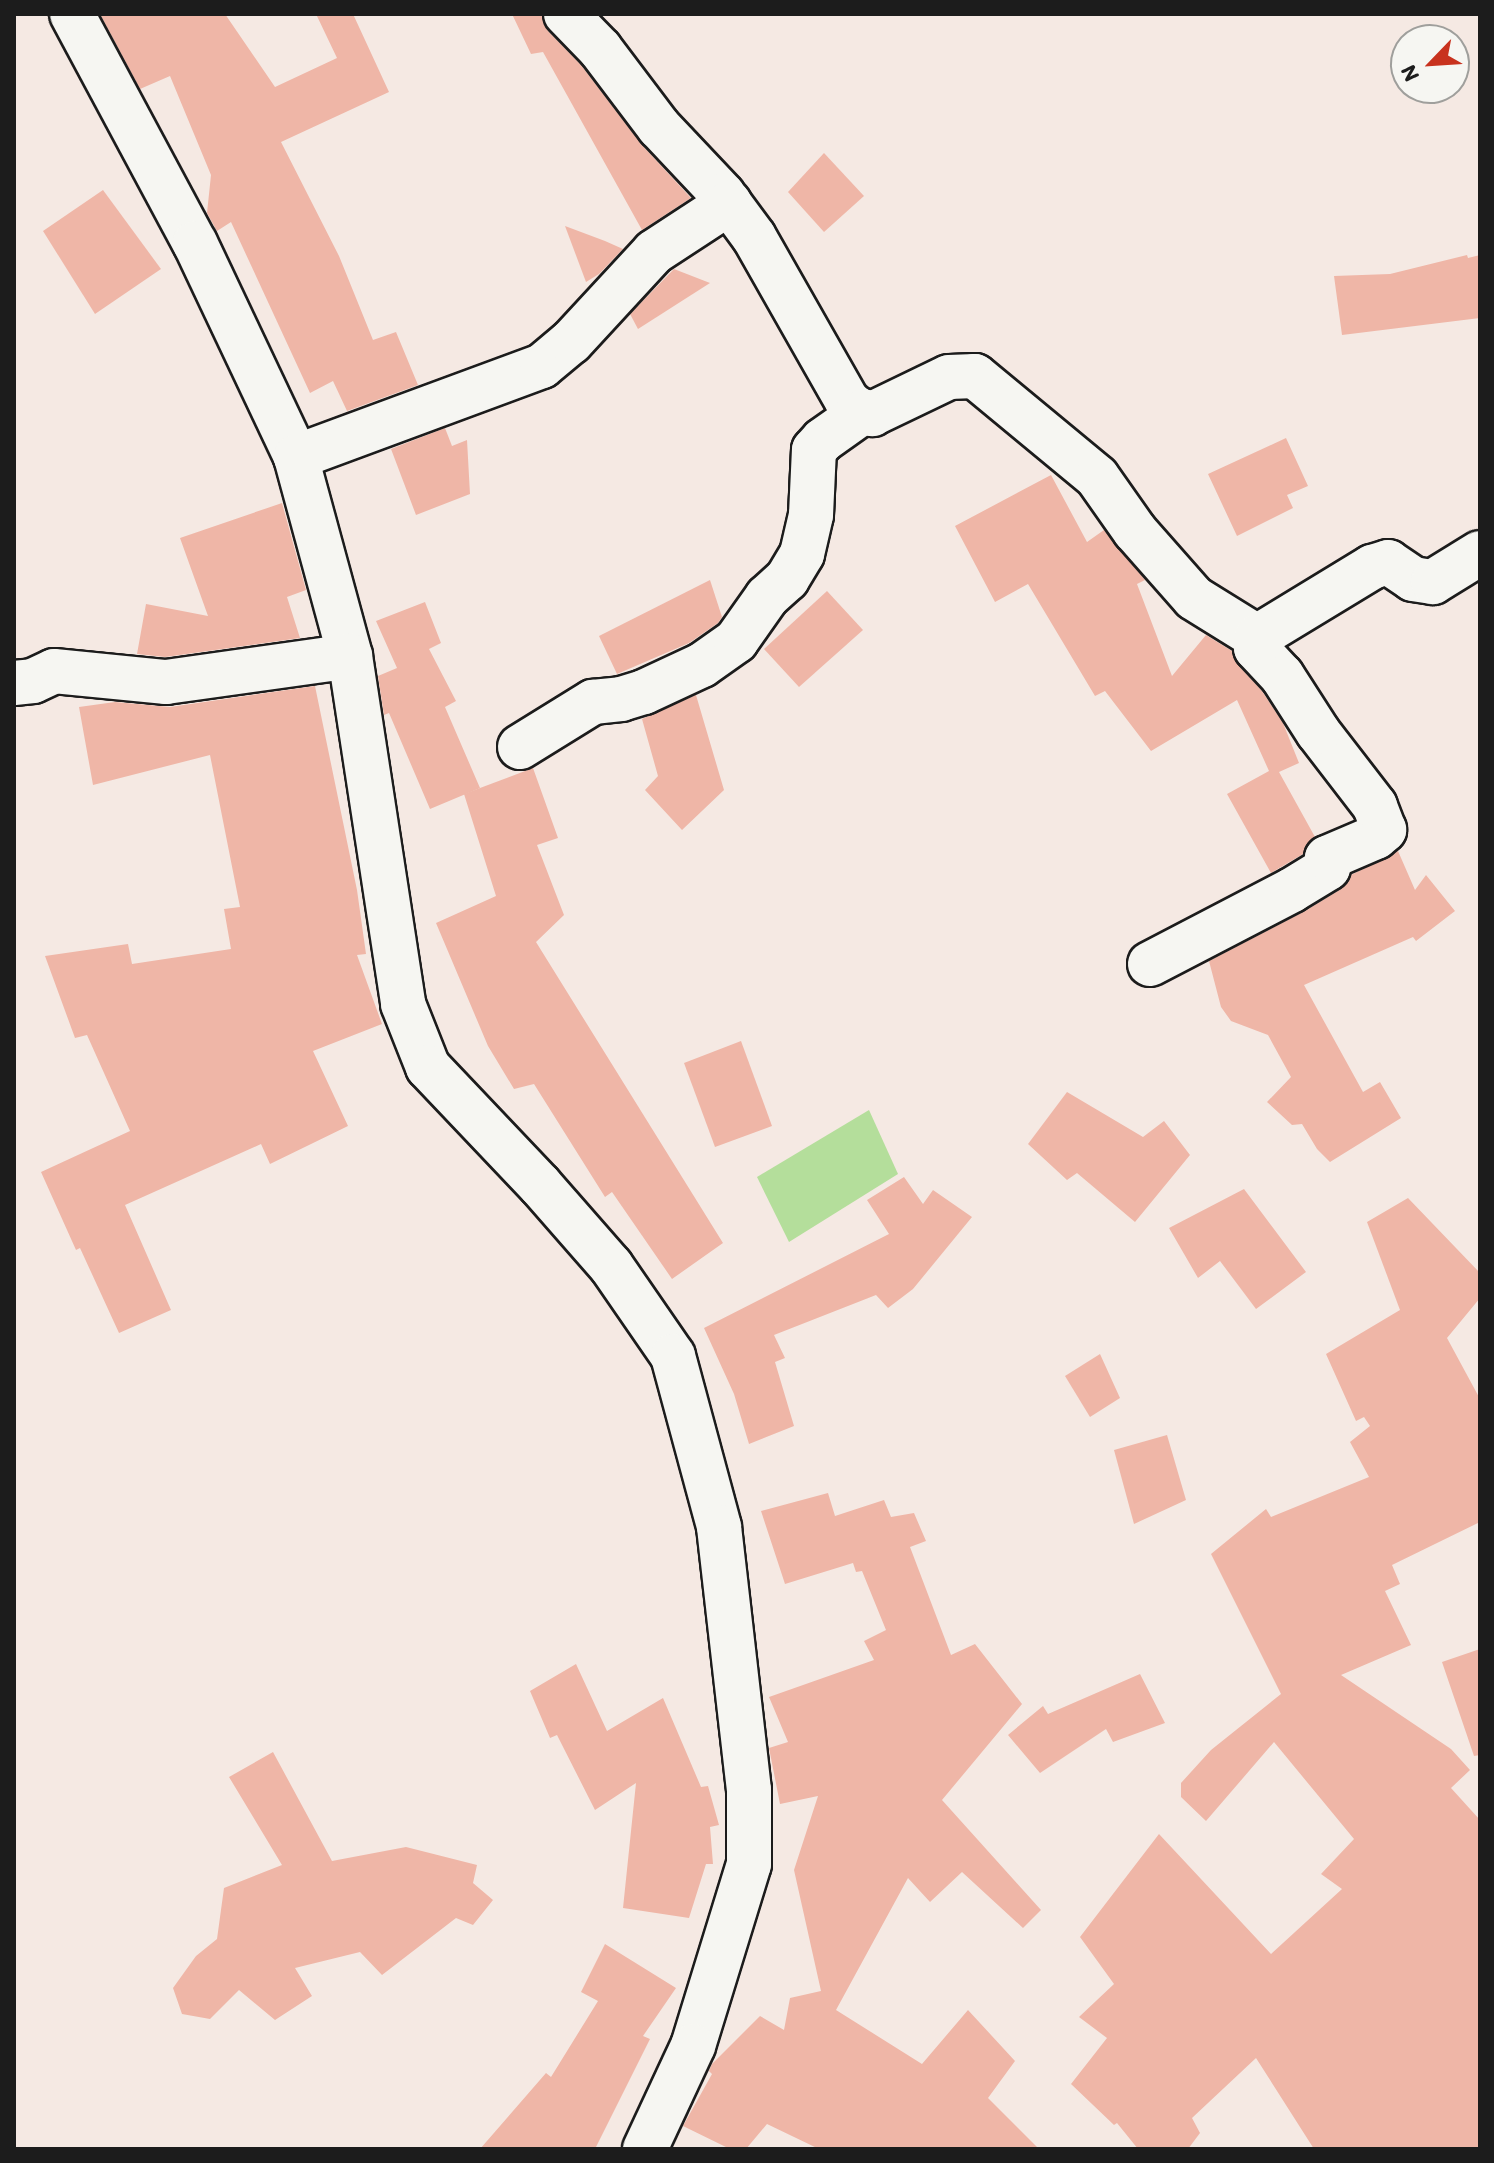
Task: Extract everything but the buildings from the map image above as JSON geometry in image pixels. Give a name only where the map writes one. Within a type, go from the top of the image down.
[{"type":"street","points":[[72,14],[195,243],[296,457],[350,656],[403,1004],[428,1067],[540,1185],[611,1266],[673,1356],[719,1527],[749,1790],[749,1864],[693,2046],[645,2149]]},
{"type":"street","points":[[566,14],[600,49],[659,127],[729,203],[754,237],[847,401],[872,414],[949,377],[975,376],[1097,477],[1135,531],[1194,598],[1257,637]]},
{"type":"street","points":[[296,457],[542,366],[571,342],[654,252],[729,203]]},
{"type":"street","points":[[520,747],[593,702],[621,699],[644,692],[702,665],[736,641],[767,597],[787,579],[802,554],[811,515],[814,450],[864,411]]},
{"type":"street","points":[[1257,637],[1372,567],[1388,562],[1413,579],[1433,582],[1480,553]]},
{"type":"street","points":[[1150,964],[1292,890],[1328,868],[1327,858],[1376,837],[1384,830],[1375,806],[1318,732],[1282,676],[1256,648],[1257,637]]},
{"type":"street","points":[[14,683],[33,681],[54,671],[166,682],[350,656]]},
{"type":"green space","points":[[869,1110],[898,1174],[789,1242],[757,1177]]}]
